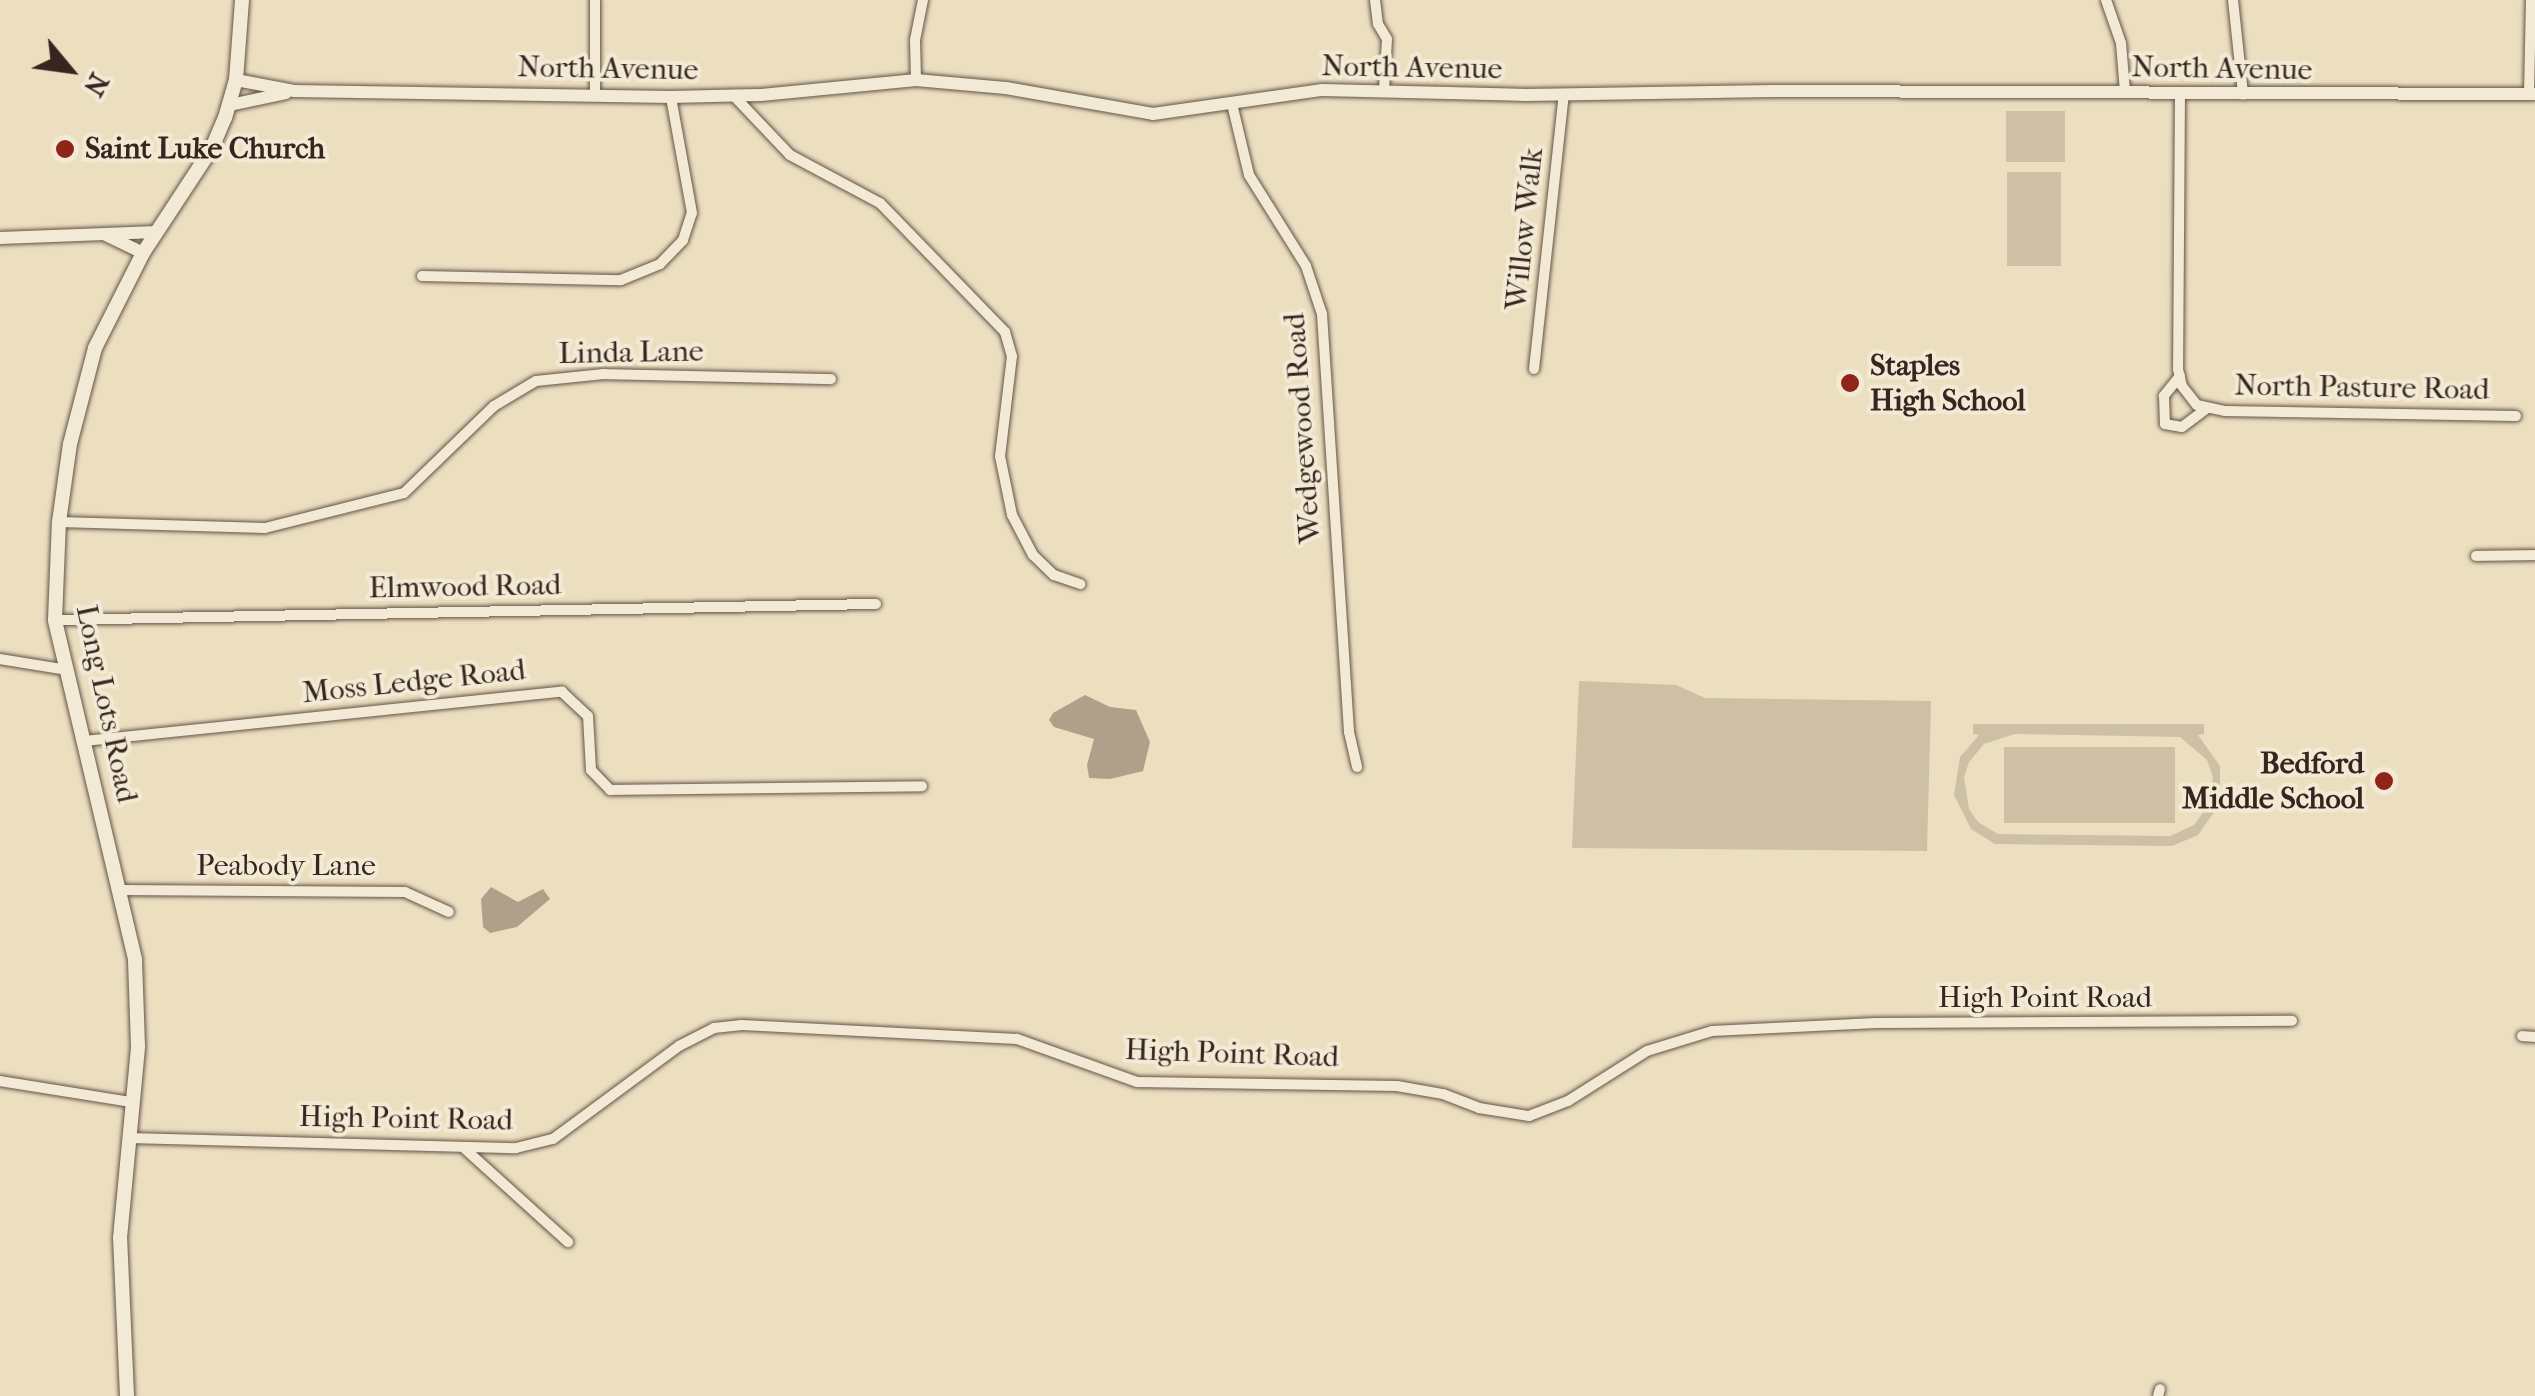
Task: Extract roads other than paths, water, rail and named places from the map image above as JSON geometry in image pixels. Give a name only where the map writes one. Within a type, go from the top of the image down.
[{"type":"main road","name":"Long Lots Road","points":[[126,1396],[120,1238],[138,1046],[135,959],[54,620],[59,522],[86,374],[105,323],[143,253],[212,148],[230,105],[236,80],[242,0]]},
{"type":"street","points":[[595,0],[595,94]]},
{"type":"street","points":[[916,80],[914,40],[923,0]]},
{"type":"street","points":[[1375,0],[1378,24],[1387,40],[1384,90]]},
{"type":"street","points":[[2106,0],[2121,44],[2124,92]]},
{"type":"street","points":[[2233,0],[2243,94]]},
{"type":"street","points":[[2531,0],[2532,94]]},
{"type":"street","name":"North Avenue","points":[[236,80],[294,91],[671,98],[916,80],[1006,88],[1153,114],[1307,91],[1564,95],[2532,94]]},
{"type":"street","name":"North Avenue","points":[[230,105],[294,91]]},
{"type":"street","name":"North Pasture Road","points":[[2180,92],[2180,376],[2190,397],[2206,410]]},
{"type":"street","name":"Willow Walk","points":[[1534,369],[1564,95]]},
{"type":"street","points":[[734,96],[790,154],[880,203],[1005,332],[1012,356],[1000,456],[1012,515],[1019,536],[1032,555],[1054,575],[1080,584]]},
{"type":"street","points":[[422,276],[621,280],[660,264],[683,240],[692,214],[671,98]]},
{"type":"street","name":"Wedgewood Road","points":[[1232,104],[1249,174],[1270,215],[1306,266],[1322,314],[1345,671],[1357,767]]},
{"type":"street","points":[[0,238],[157,232]]},
{"type":"street","points":[[106,235],[143,253]]},
{"type":"street","name":"Linda Lane","points":[[59,522],[266,528],[404,493],[494,406],[536,381],[604,374],[832,378]]},
{"type":"street","name":"North Pasture Road","points":[[2180,376],[2164,396],[2166,424],[2182,427],[2206,410],[2516,416]]},
{"type":"street","points":[[2476,556],[2535,555]]},
{"type":"street","name":"Elmwood Road","points":[[54,620],[876,604]]},
{"type":"street","points":[[0,659],[67,670]]},
{"type":"street","name":"Moss Ledge Road","points":[[84,741],[562,692],[588,716],[591,770],[610,790],[922,786]]},
{"type":"street","name":"Peabody Lane","points":[[118,890],[405,892],[449,912]]},
{"type":"street","name":"High Point Road","points":[[129,1138],[516,1148],[553,1138],[679,1046],[714,1028],[742,1025],[1017,1038],[1137,1082],[1397,1086],[1443,1094],[1479,1108],[1529,1116],[1568,1101],[1647,1050],[1712,1031],[1858,1024],[2292,1021]]},
{"type":"street","points":[[2522,1036],[2535,1037]]},
{"type":"street","points":[[0,1081],[131,1102]]},
{"type":"street","points":[[464,1148],[568,1242]]},
{"type":"place","name":"Saint Luke Church","points":[[65,149]]},
{"type":"place","name":"Staples High School","points":[[1850,383]]},
{"type":"place","name":"Bedford Middle School","points":[[2384,781]]}]
